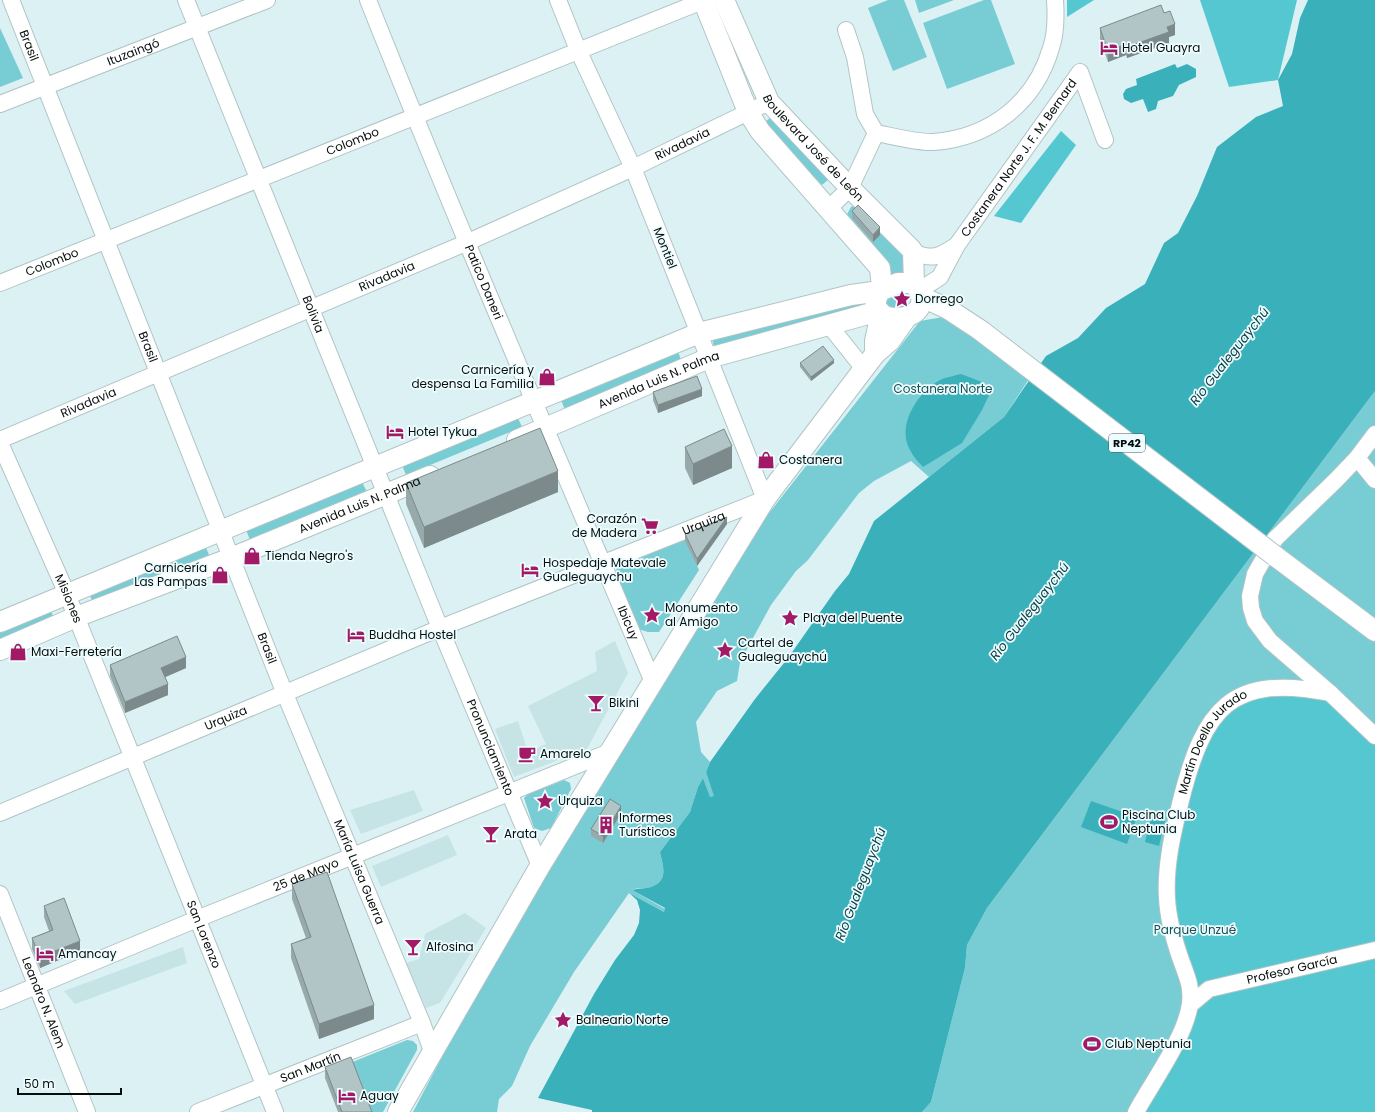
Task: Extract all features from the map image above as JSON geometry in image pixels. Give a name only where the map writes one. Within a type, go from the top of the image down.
[{"type":"main road","name":"Boulevard José de León","points":[[704,0],[748,112],[760,131],[827,210],[880,268],[881,290]]},
{"type":"main road","name":"Boulevard José de León","points":[[724,0],[769,102],[913,252]]},
{"type":"main road","points":[[881,290],[876,297],[875,305],[880,312],[895,319],[914,314],[920,306],[913,252]]},
{"type":"main road","points":[[0,622],[699,334],[851,295],[881,290],[898,283],[919,290]]},
{"type":"main road","name":"RP42","points":[[919,290],[980,330],[1375,631]]},
{"type":"main road","points":[[869,362],[875,341],[880,312]]},
{"type":"main road","name":"Avenida Luis N. Palma","points":[[501,446],[709,358],[880,312]]},
{"type":"main road","points":[[398,1112],[540,866],[612,751],[765,499],[869,362],[890,340],[907,317]]},
{"type":"main road","name":"Avenida Luis N. Palma","points":[[0,650],[76,617],[231,558],[443,470]]},
{"type":"street","name":"Brasil","points":[[11,0],[284,694]]},
{"type":"street","name":"Bolivia","points":[[186,0],[440,628]]},
{"type":"street","name":"Ituzaingó","points":[[0,104],[267,0]]},
{"type":"street","name":"Patico Daneri","points":[[368,0],[414,116],[468,242],[544,429],[603,563]]},
{"type":"street","name":"Montiel","points":[[558,0],[578,50],[633,168],[765,499]]},
{"type":"street","name":"Colombo","points":[[0,283],[704,0]]},
{"type":"street","points":[[876,134],[932,142],[959,138],[998,123],[1020,105],[1038,81],[1052,48],[1056,0]]},
{"type":"street","points":[[846,30],[855,57],[865,114],[876,134]]},
{"type":"street","name":"Costanera Norte J. F. M. Bernard","points":[[919,290],[940,277],[957,245],[1080,72],[1106,140]]},
{"type":"street","name":"Rivadavia","points":[[0,442],[158,373],[468,242],[633,168],[769,102]]},
{"type":"street","points":[[827,210],[850,188],[876,134]]},
{"type":"street","name":"Costanera Norte J. F. M. Bernard","points":[[913,252],[934,258],[942,255],[957,245]]},
{"type":"street","points":[[829,325],[869,362]]},
{"type":"street","points":[[1375,434],[1357,458],[1275,539],[1255,574],[1250,596],[1251,608],[1255,622],[1270,641],[1330,693],[1375,736]]},
{"type":"street","name":"Misiones","points":[[0,442],[67,594],[131,757]]},
{"type":"street","points":[[1357,458],[1375,480]]},
{"type":"street","name":"Urquiza","points":[[0,813],[440,628],[765,499]]},
{"type":"street","name":"Ibicuy","points":[[603,563],[653,682]]},
{"type":"street","name":"Pronunciamiento","points":[[440,628],[540,866]]},
{"type":"street","points":[[1292,660],[1297,671],[1296,683],[1292,687]]},
{"type":"street","name":"Martín Doello Jurado","points":[[1191,985],[1172,930],[1167,899],[1167,879],[1173,834],[1194,754],[1206,728],[1218,713],[1234,699],[1254,690],[1274,687],[1292,687],[1330,693]]},
{"type":"street","name":"María Luisa Guerra","points":[[284,694],[353,857],[432,1051]]},
{"type":"street","name":"25 de Mayo","points":[[0,1002],[197,919],[612,751]]},
{"type":"street","name":"San Lorenzo","points":[[131,757],[275,1112]]},
{"type":"street","name":"Leandro N. Alem","points":[[0,894],[87,1112]]},
{"type":"street","name":"Profesor García","points":[[1209,989],[1375,950]]},
{"type":"street","points":[[1136,1112],[1184,1024],[1190,1004],[1191,985],[1209,989]]},
{"type":"street","points":[[1190,1004],[1209,989]]},
{"type":"street","name":"San Martín","points":[[198,1112],[422,1024]]},
{"type":"shaded area","points":[[615,641],[628,673],[587,749],[514,777],[495,729],[518,721],[528,752],[546,744],[528,706],[597,671],[595,652]]},
{"type":"shaded area","points":[[414,790],[423,811],[361,834],[350,810]]},
{"type":"shaded area","points":[[448,835],[457,855],[381,887],[372,866]]},
{"type":"shaded area","points":[[465,913],[486,928],[440,1003],[426,1008],[406,963],[419,959],[425,934]]},
{"type":"shaded area","points":[[183,947],[187,963],[75,1004],[64,991]]},
{"type":"green space","points":[[888,0],[904,0],[927,57],[893,71],[868,8]]},
{"type":"green space","points":[[915,0],[954,0],[919,13]]},
{"type":"green space","points":[[984,0],[991,0],[1015,64],[947,89],[923,23]]},
{"type":"green space","points":[[1067,0],[1094,0],[1067,17]]},
{"type":"green space","points":[[1200,0],[1297,0],[1278,80],[1229,87]]},
{"type":"green space","points":[[0,28],[23,78],[0,87]]},
{"type":"green space","points":[[772,116],[830,178],[822,185],[763,124]]},
{"type":"green space","points":[[1061,131],[1076,145],[1021,223],[994,216]]},
{"type":"green space","points":[[860,203],[905,250],[909,277],[889,279],[887,260],[846,216],[851,207]]},
{"type":"green space","points":[[901,293],[906,294],[908,298],[907,305],[902,309],[889,308],[886,303],[889,298]]},
{"type":"green space","points":[[866,299],[869,310],[714,347],[712,337]]},
{"type":"green space","name":"Costanera Norte","points":[[943,317],[965,330],[1029,379],[1004,417],[929,477],[911,461],[874,481],[859,493],[808,560],[796,571],[771,605],[740,662],[737,681],[717,691],[696,722],[701,752],[710,762],[706,772],[715,796],[710,798],[703,778],[698,787],[690,812],[660,852],[663,877],[657,884],[651,887],[632,890],[665,909],[664,912],[629,893],[574,972],[530,1046],[512,1086],[499,1099],[497,1112],[413,1112],[482,981],[762,522],[920,321]]},
{"type":"green space","points":[[678,352],[682,362],[565,410],[561,400]]},
{"type":"green space","name":"Parque Unzué","points":[[1375,391],[1375,1112],[922,1112],[931,1102],[965,968],[967,945],[987,908]]},
{"type":"green space","points":[[518,418],[522,427],[406,475],[402,465]]},
{"type":"green space","points":[[362,482],[367,492],[250,540],[246,530]]},
{"type":"green space","points":[[684,538],[699,570],[659,632],[648,632],[638,629],[615,573],[618,565]]},
{"type":"green space","points":[[205,545],[209,555],[93,603],[89,593]]},
{"type":"green space","points":[[51,611],[55,621],[0,643],[0,632]]},
{"type":"green space","points":[[1254,690],[1330,693],[1375,736],[1375,1112],[1138,1112],[1184,1024],[1191,985],[1167,899],[1202,738]]},
{"type":"green space","points":[[564,780],[570,783],[571,789],[551,828],[542,831],[534,828],[524,798],[528,794]]},
{"type":"green space","points":[[407,1040],[413,1041],[417,1045],[417,1050],[383,1112],[368,1112],[350,1063]]},
{"type":"water","name":"Río Gualeguaychú","points":[[1308,0],[1375,0],[1375,391],[987,908],[967,945],[965,968],[931,1102],[922,1112],[592,1112],[592,1110],[538,1098],[594,994],[615,960],[634,935],[639,923],[640,910],[637,900],[629,893],[664,912],[665,908],[632,890],[651,887],[657,884],[663,877],[660,852],[690,812],[698,787],[703,778],[710,797],[714,796],[706,772],[710,762],[755,699],[788,658],[835,591],[849,574],[874,521],[1004,417],[1046,356],[1078,338],[1106,308],[1145,284],[1164,243],[1178,233],[1197,196],[1217,147],[1256,117],[1283,106],[1278,80],[1292,54],[1300,18]]},
{"type":"water","points":[[1175,64],[1177,68],[1187,64],[1196,69],[1196,77],[1179,85],[1173,96],[1158,101],[1156,109],[1148,112],[1143,99],[1131,103],[1124,99],[1123,94],[1126,89],[1137,85],[1136,79]]},
{"type":"water","points":[[961,374],[982,382],[989,395],[982,410],[962,443],[923,467],[910,450],[906,440],[908,420],[912,410],[924,392],[932,385],[942,379]]},
{"type":"water","name":"Piscina Club Neptunia","points":[[1091,801],[1137,817],[1127,844],[1081,827]]},
{"type":"water","points":[[1151,817],[1165,821],[1159,846],[1145,842]]},
{"type":"building","points":[[1161,5],[1164,13],[1170,11],[1175,24],[1167,27],[1169,32],[1127,47],[1126,44],[1108,51],[1100,28]]},
{"type":"building","points":[[858,205],[880,227],[873,235],[852,211]]},
{"type":"building","points":[[823,346],[834,360],[811,377],[800,363]]},
{"type":"building","points":[[697,376],[702,389],[658,405],[653,392]]},
{"type":"building","points":[[540,428],[558,471],[424,527],[406,483]]},
{"type":"building","points":[[724,429],[732,446],[693,464],[685,447]]},
{"type":"building","points":[[727,517],[697,559],[685,534]]},
{"type":"building","points":[[177,636],[186,657],[161,668],[168,684],[125,702],[110,665]]},
{"type":"building","name":"Informes Turísticos","points":[[610,799],[621,806],[603,836],[591,829]]},
{"type":"building","points":[[327,872],[374,1005],[319,1024],[291,944],[311,937],[292,884]]},
{"type":"building","points":[[64,898],[80,941],[40,957],[32,938],[53,930],[44,906]]},
{"type":"building","name":"Aguay","points":[[351,1057],[372,1112],[342,1112],[325,1067]]},
{"type":"place","name":"Hotel Guayra","points":[[1109,48]]},
{"type":"place","name":"Dorrego","points":[[902,299]]},
{"type":"place","name":"Carnicería y despensa La Familia","points":[[547,377]]},
{"type":"place","name":"Hotel Tykua","points":[[395,432]]},
{"type":"place","name":"Costanera","points":[[766,460]]},
{"type":"place","name":"Corazón de Madera","points":[[650,526]]},
{"type":"place","name":"Tienda Negro's","points":[[252,556]]},
{"type":"place","name":"Hospedaje Matevale Gualeguaychu","points":[[530,570]]},
{"type":"place","name":"Carnicería Las Pampas","points":[[220,575]]},
{"type":"place","name":"Monumento al Amigo","points":[[652,615]]},
{"type":"place","name":"Playa del Puente","points":[[790,618]]},
{"type":"place","name":"Buddha Hostel","points":[[356,635]]},
{"type":"place","name":"Cartel de Gualeguaychú","points":[[725,650]]},
{"type":"place","name":"Maxi-Ferretería","points":[[18,652]]},
{"type":"place","name":"Bikini","points":[[596,703]]},
{"type":"place","name":"Amarelo","points":[[527,754]]},
{"type":"place","name":"Urquiza","points":[[545,801]]},
{"type":"place","name":"Piscina Club Neptunia","points":[[1109,822]]},
{"type":"place","name":"Informes Turísticos","points":[[606,825]]},
{"type":"place","name":"Arata","points":[[491,834]]},
{"type":"place","name":"Alfosina","points":[[413,947]]},
{"type":"place","name":"Amancay","points":[[45,954]]},
{"type":"place","name":"Balneario Norte","points":[[563,1020]]},
{"type":"place","name":"Club Neptunia","points":[[1092,1044]]},
{"type":"place","name":"Aguay","points":[[347,1096]]}]
